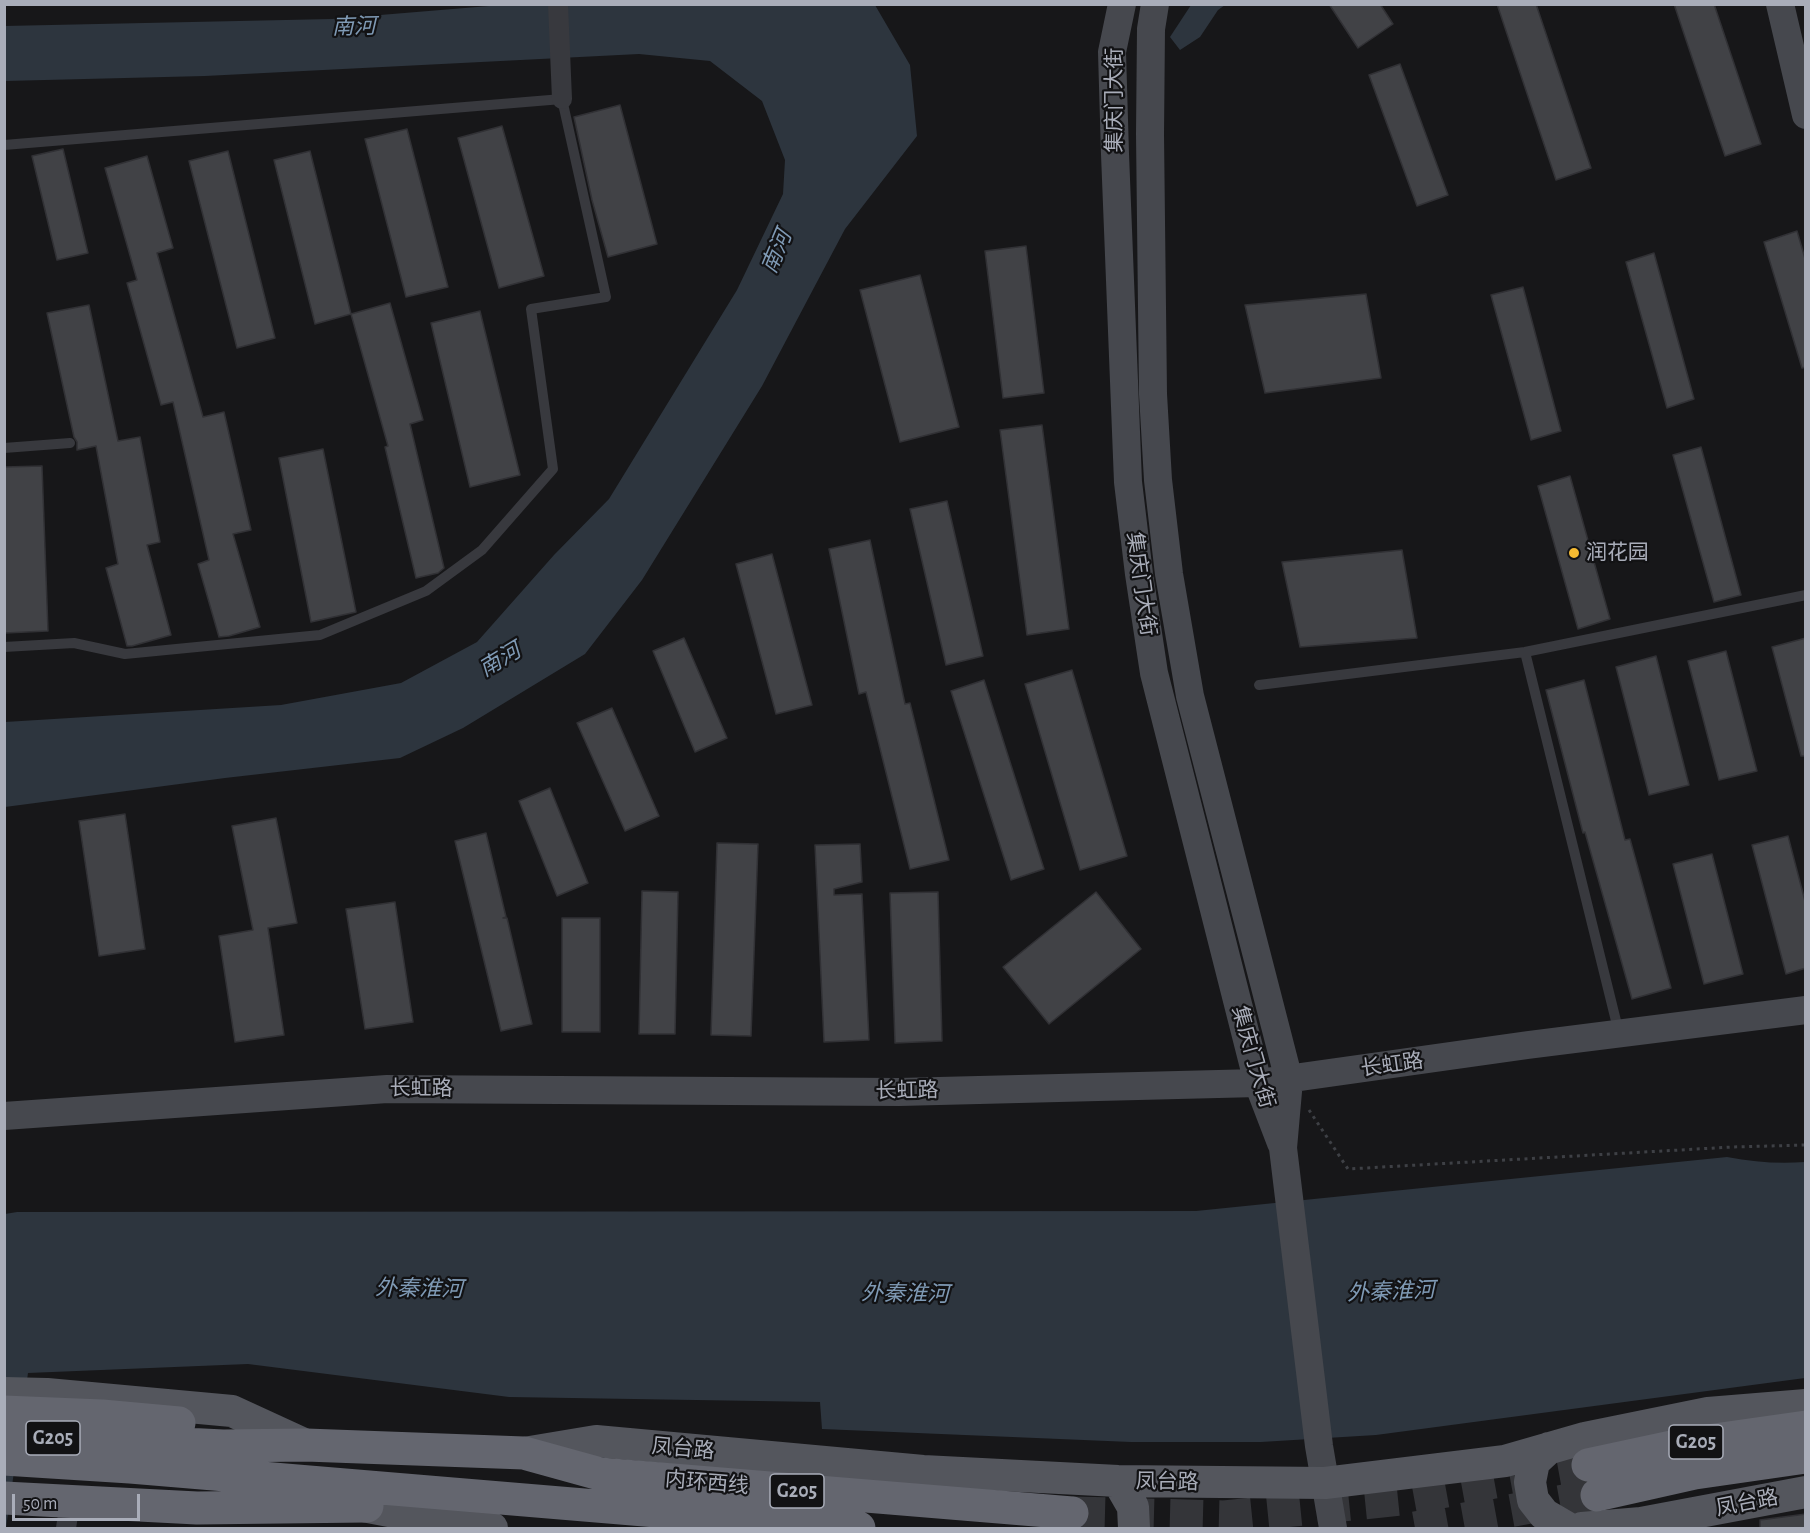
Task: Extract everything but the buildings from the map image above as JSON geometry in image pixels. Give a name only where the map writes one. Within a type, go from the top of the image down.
[{"type":"highway","points":[[4,1412],[101,1428]]},
{"type":"highway","name":"内环西线","points":[[101,1428],[223,1446],[306,1445],[524,1453],[600,1474],[1072,1513]]},
{"type":"highway","name":"G205","points":[[4,1435],[101,1428]]},
{"type":"highway","name":"G205","points":[[1588,1464],[1686,1444],[1804,1448]]},
{"type":"highway","points":[[1597,1496],[1804,1448]]},
{"type":"highway","points":[[4,1459],[130,1467],[528,1500]]},
{"type":"highway","points":[[4,1498],[60,1510],[363,1506],[528,1500]]},
{"type":"highway","name":"内环西线","points":[[528,1500],[859,1528]]},
{"type":"main road","name":"集庆门大街","points":[[1122,4],[1112,52],[1128,482],[1154,673],[1258,1083],[1284,1155]]},
{"type":"main road","points":[[1780,4],[1806,114]]},
{"type":"main road","name":"集庆门大街","points":[[1153,17],[1150,134],[1153,394],[1158,480],[1169,574],[1190,696],[1289,1080],[1284,1155],[1319,1446],[1333,1528]]},
{"type":"main road","name":"长虹路","points":[[4,1116],[387,1089],[899,1092],[1258,1083],[1806,1010]]},
{"type":"main road","points":[[4,1393],[47,1394],[232,1411],[306,1445]]},
{"type":"main road","name":"凤台路","points":[[524,1453],[597,1441],[923,1471],[1118,1481],[1325,1483],[1505,1461],[1585,1438],[1707,1413],[1806,1406]]},
{"type":"main road","points":[[1549,1448],[1534,1462],[1530,1482],[1533,1500],[1544,1514],[1568,1528]]},
{"type":"main road","points":[[1118,1481],[1133,1507],[1134,1528]]},
{"type":"main road","name":"凤台路","points":[[1582,1528],[1641,1523],[1806,1492]]},
{"type":"main road","points":[[363,1506],[492,1528]]},
{"type":"street","points":[[558,4],[562,99]]},
{"type":"lane","points":[[4,146],[562,99],[606,297],[531,309],[553,469],[482,550],[426,591],[320,635],[125,654],[74,643],[4,646]]},
{"type":"lane","points":[[4,448],[70,443]]},
{"type":"lane","points":[[1258,685],[1526,652],[1806,595]]},
{"type":"lane","points":[[1526,652],[1620,1034]]},
{"type":"path","points":[[1309,1110],[1348,1169],[1732,1147],[1806,1145]]},
{"type":"water","name":"南河","points":[[513,4],[875,5],[910,65],[917,136],[845,229],[762,386],[642,580],[585,654],[463,728],[400,758],[5,807],[5,722],[281,705],[401,683],[477,642],[554,555],[609,499],[737,290],[783,194],[785,160],[762,101],[710,61],[639,54],[205,76],[5,81],[4,26],[332,19]]},
{"type":"water","points":[[1191,5],[1225,5],[1218,10],[1200,37],[1180,50],[1170,37]]},
{"type":"water","name":"外秦淮河","points":[[1727,1157],[1766,1162],[1805,1162],[1805,1378],[1376,1435],[1261,1442],[1131,1442],[822,1429],[820,1402],[509,1397],[248,1364],[28,1373],[5,1528],[5,1214],[17,1212],[1196,1211]]},
{"type":"tunnel","points":[[1072,1513],[1224,1517],[1402,1499],[1588,1465]]},
{"type":"tunnel","points":[[1415,1528],[1597,1495]]},
{"type":"place","name":"润花园","points":[[1574,553]]}]
